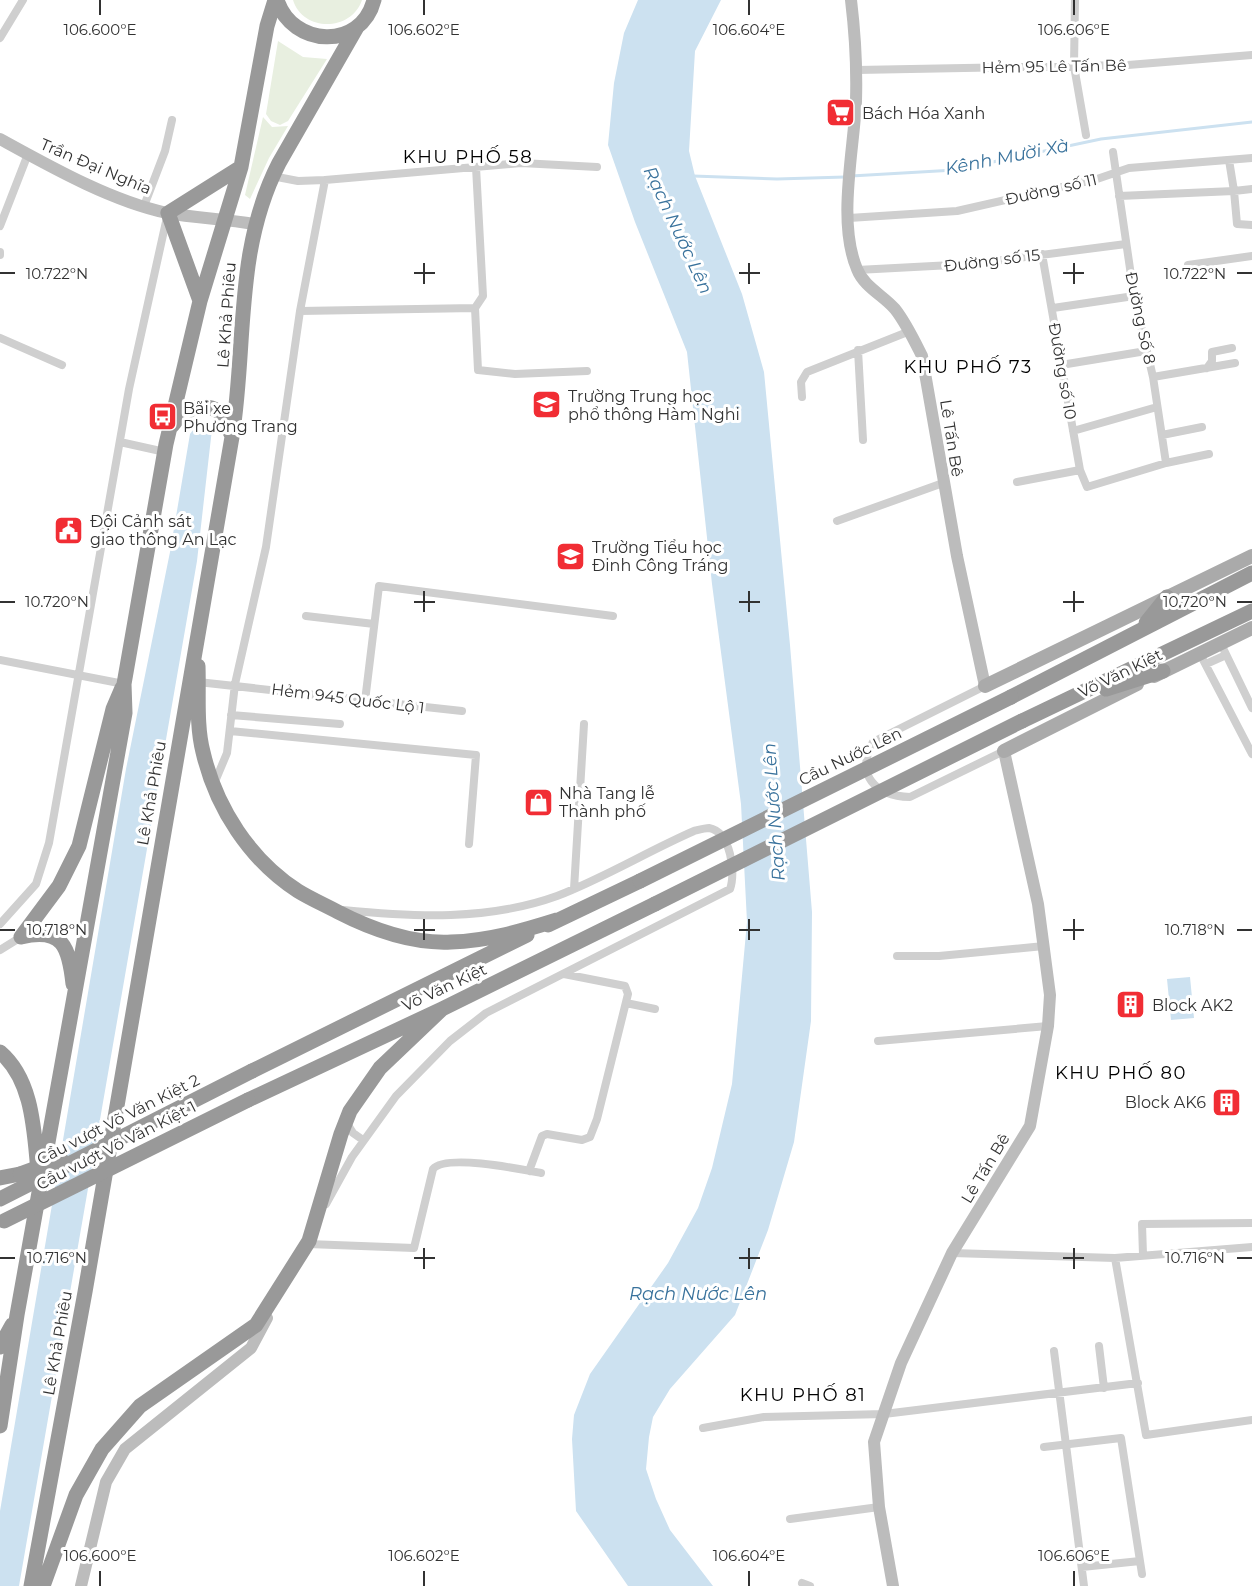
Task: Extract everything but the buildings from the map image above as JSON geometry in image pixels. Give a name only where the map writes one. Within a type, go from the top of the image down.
[{"type":"highway","name":"Lê Khả Phiêu","points":[[31,1586],[85,1292],[232,437],[238,392],[246,272],[254,224],[272,176],[374,0]]},
{"type":"highway","name":"Lê Khả Phiêu","points":[[0,1426],[17,1315],[125,713],[124,684],[165,452],[200,301],[227,219],[230,197],[241,167],[267,26],[278,3]]},
{"type":"highway","name":"Lê Khả Phiêu","points":[[227,219],[240,198],[253,153],[278,3]]},
{"type":"highway","points":[[278,3],[289,22],[301,32],[315,37],[330,38],[344,34],[361,23]]},
{"type":"highway","points":[[200,301],[168,213],[241,167]]},
{"type":"highway","points":[[170,427],[184,412],[205,406],[214,409],[224,417],[232,437]]},
{"type":"highway","name":"Võ Văn Kiệt","points":[[1011,697],[1142,627],[1252,573]]},
{"type":"highway","points":[[1142,627],[1167,597]]},
{"type":"highway","name":"Võ Văn Kiệt","points":[[248,1100],[442,1009],[1052,706],[1252,611]]},
{"type":"highway","points":[[197,634],[202,752],[222,805],[236,831],[277,876],[299,892],[379,930],[422,940],[449,942],[484,939],[557,920]]},
{"type":"highway","points":[[1052,706],[1163,671]]},
{"type":"highway","points":[[21,937],[59,886],[78,846],[113,709],[124,684]]},
{"type":"highway","name":"Cầu Nước Lên","points":[[640,880],[1011,697]]},
{"type":"highway","name":"Võ Văn Kiệt","points":[[252,1071],[640,880]]},
{"type":"highway","points":[[21,937],[35,934],[51,936],[65,946],[70,958],[74,1003]]},
{"type":"highway","points":[[43,1586],[76,1495],[90,1467],[116,1430],[140,1406],[231,1345],[256,1325],[308,1244],[346,1122],[364,1088],[380,1068],[442,1009]]},
{"type":"highway","points":[[0,1052],[20,1077],[27,1094],[40,1189]]},
{"type":"highway","points":[[0,1178],[68,1156],[252,1071]]},
{"type":"highway","name":"Cầu vượt Võ Văn Kiệt 2","points":[[0,1199],[252,1071]]},
{"type":"highway","name":"Cầu vượt Võ Văn Kiệt 1","points":[[1,1222],[248,1100]]},
{"type":"highway","points":[[0,1347],[17,1315]]},
{"type":"main road","points":[[361,23],[381,0]]},
{"type":"main road","points":[[985,686],[1252,556]]},
{"type":"main road","name":"Võ Văn Kiệt","points":[[1004,751],[1163,671],[1203,659],[1224,649],[1252,628]]},
{"type":"street","points":[[0,38],[23,0]]},
{"type":"street","name":"Lê Tấn Bê","points":[[851,0],[856,70],[856,103],[848,171],[851,246],[857,270],[873,291],[894,308],[910,331],[922,356],[943,483],[985,686]]},
{"type":"street","points":[[1075,0],[1074,66],[1086,135]]},
{"type":"street","name":"Hẻm 95 Lê Tấn Bê","points":[[856,70],[1128,65],[1252,55]]},
{"type":"street","points":[[144,206],[165,151],[172,120]]},
{"type":"street","name":"Trần Đại Nghĩa","points":[[0,139],[128,202],[168,213],[254,224]]},
{"type":"street","name":"Đường Số 8","points":[[1113,152],[1134,296],[1153,377],[1166,463]]},
{"type":"street","points":[[0,226],[28,154]]},
{"type":"street","name":"Đường số 11","points":[[849,218],[957,211],[1117,173],[1129,168],[1252,158]]},
{"type":"street","points":[[1229,160],[1236,224],[1252,225]]},
{"type":"street","points":[[272,176],[298,181],[325,180],[522,163],[597,167]]},
{"type":"street","points":[[476,166],[483,296],[475,308],[478,370],[515,374],[587,371]]},
{"type":"street","points":[[214,784],[227,753],[235,684],[266,547],[300,311],[325,180]]},
{"type":"street","points":[[1119,196],[1252,189]]},
{"type":"street","points":[[0,924],[31,890],[41,874],[50,843],[120,442],[147,298],[168,213]]},
{"type":"street","name":"Đường số 15","points":[[857,270],[960,265],[1126,244]]},
{"type":"street","name":"Đường số 10","points":[[1042,254],[1080,470],[1086,487],[1166,463]]},
{"type":"street","points":[[1188,265],[1252,256]]},
{"type":"street","points":[[1053,308],[1134,296]]},
{"type":"street","points":[[300,311],[475,308]]},
{"type":"street","points":[[802,396],[801,382],[807,372],[910,331]]},
{"type":"street","points":[[0,338],[62,364]]},
{"type":"street","points":[[1207,368],[1212,361],[1212,352],[1232,348]]},
{"type":"street","points":[[858,350],[862,440]]},
{"type":"street","points":[[1061,364],[1146,351]]},
{"type":"street","points":[[1153,377],[1235,363]]},
{"type":"street","points":[[1073,432],[1157,407]]},
{"type":"street","points":[[1162,435],[1202,427]]},
{"type":"street","points":[[120,442],[165,452]]},
{"type":"street","points":[[1166,463],[1209,454]]},
{"type":"street","points":[[1017,482],[1080,470]]},
{"type":"street","points":[[837,521],[943,483]]},
{"type":"street","points":[[365,702],[379,586],[613,616]]},
{"type":"street","points":[[306,616],[374,624]]},
{"type":"street","points":[[1224,649],[1252,708]]},
{"type":"street","points":[[1203,659],[1252,754]]},
{"type":"street","points":[[0,660],[124,684]]},
{"type":"street","name":"Hẻm 945 Quốc Lộ 1","points":[[198,682],[235,684],[365,702],[462,711]]},
{"type":"street","points":[[985,686],[873,742],[868,752],[866,768],[881,792],[894,796],[916,794],[1004,751]]},
{"type":"street","points":[[231,715],[340,724]]},
{"type":"street","points":[[574,889],[584,724]]},
{"type":"street","points":[[230,731],[476,755],[469,844]]},
{"type":"street","name":"Lê Tấn Bê","points":[[892,1586],[879,1507],[874,1442],[900,1363],[952,1253],[1030,1126],[1048,1026],[1050,995],[1038,904],[1004,751]]},
{"type":"street","points":[[317,1220],[363,1140],[396,1096],[450,1041],[486,1012],[730,889],[734,878],[731,855],[719,834],[709,828],[694,831],[574,889],[498,911],[400,916],[333,909]]},
{"type":"street","points":[[379,930],[375,921],[380,914]]},
{"type":"street","points":[[0,950],[21,937]]},
{"type":"street","points":[[897,956],[949,955],[1044,946]]},
{"type":"street","points":[[529,1171],[542,1136],[547,1134],[582,1140],[590,1137],[597,1119],[626,1003],[627,988],[625,986],[563,974]]},
{"type":"street","points":[[626,1003],[655,1009]]},
{"type":"street","points":[[878,1041],[1048,1026]]},
{"type":"street","points":[[346,1122],[363,1140]]},
{"type":"street","points":[[308,1244],[410,1250],[416,1243],[433,1169],[437,1164],[445,1162],[541,1173]]},
{"type":"street","points":[[1143,1255],[1142,1224],[1252,1223]]},
{"type":"street","points":[[952,1253],[1115,1258],[1252,1247]]},
{"type":"street","points":[[1115,1258],[1146,1436],[1252,1420]]},
{"type":"street","points":[[81,1586],[106,1482],[125,1449],[251,1348],[285,1282]]},
{"type":"street","points":[[1099,1346],[1104,1388]]},
{"type":"street","points":[[1054,1351],[1084,1586]]},
{"type":"street","points":[[703,1428],[765,1417],[884,1414],[1138,1383]]},
{"type":"street","points":[[1044,1447],[1121,1438],[1142,1574]]},
{"type":"street","points":[[790,1519],[879,1507]]},
{"type":"street","points":[[1082,1567],[1140,1561]]},
{"type":"green space","points":[[293,0],[362,0],[348,18],[327,24],[306,18],[298,10]]},
{"type":"green space","points":[[278,41],[303,57],[327,59],[288,121],[280,125],[271,121],[266,114]]},
{"type":"green space","points":[[263,117],[272,127],[288,126],[269,158],[250,199],[245,195]]},
{"type":"water","name":"Rạch Nước Lên","points":[[638,0],[721,0],[695,51],[689,151],[695,176],[742,294],[764,372],[812,912],[811,1021],[794,1142],[768,1230],[735,1315],[670,1389],[653,1417],[649,1437],[646,1469],[656,1499],[670,1530],[713,1586],[628,1586],[576,1511],[572,1439],[574,1415],[590,1374],[668,1263],[698,1208],[712,1168],[732,1084],[747,922],[741,804],[712,584],[687,352],[635,222],[608,145],[614,83],[624,33]]},
{"type":"water","points":[[199,422],[207,422],[212,429],[197,561],[19,1586],[0,1586],[0,1511],[126,769],[170,552],[190,434]]},
{"type":"water","points":[[1190,977],[1194,1018],[1171,1020],[1167,979]]},
{"type":"waterway","name":"Kênh Mười Xà","points":[[851,176],[955,170],[1101,139],[1252,122]]},
{"type":"waterway","name":"Kênh Mười Xà","points":[[693,176],[777,179],[845,177]]},
{"type":"place","name":"Bách Hóa Xanh","points":[[841,113]]},
{"type":"place","name":"Trường Trung học phổ thông Hàm Nghi","points":[[547,405]]},
{"type":"place","name":"Bãi xe Phương Trang","points":[[162,417]]},
{"type":"place","name":"Đội Cảnh sát giao thông An Lạc","points":[[69,530]]},
{"type":"place","name":"Trường Tiểu học Đinh Công Tráng","points":[[571,556]]},
{"type":"place","name":"Nhà Tang lễ Thành phố","points":[[538,802]]},
{"type":"place","name":"Block AK2","points":[[1131,1005]]},
{"type":"place","name":"Block AK6","points":[[1227,1102]]},
{"type":"district","name":"KHU PHỐ 58","points":[[468,157]]},
{"type":"district","name":"KHU PHỐ 73","points":[[968,367]]},
{"type":"district","name":"KHU PHỐ 80","points":[[1121,1073]]},
{"type":"district","name":"KHU PHỐ 81","points":[[803,1395]]}]
